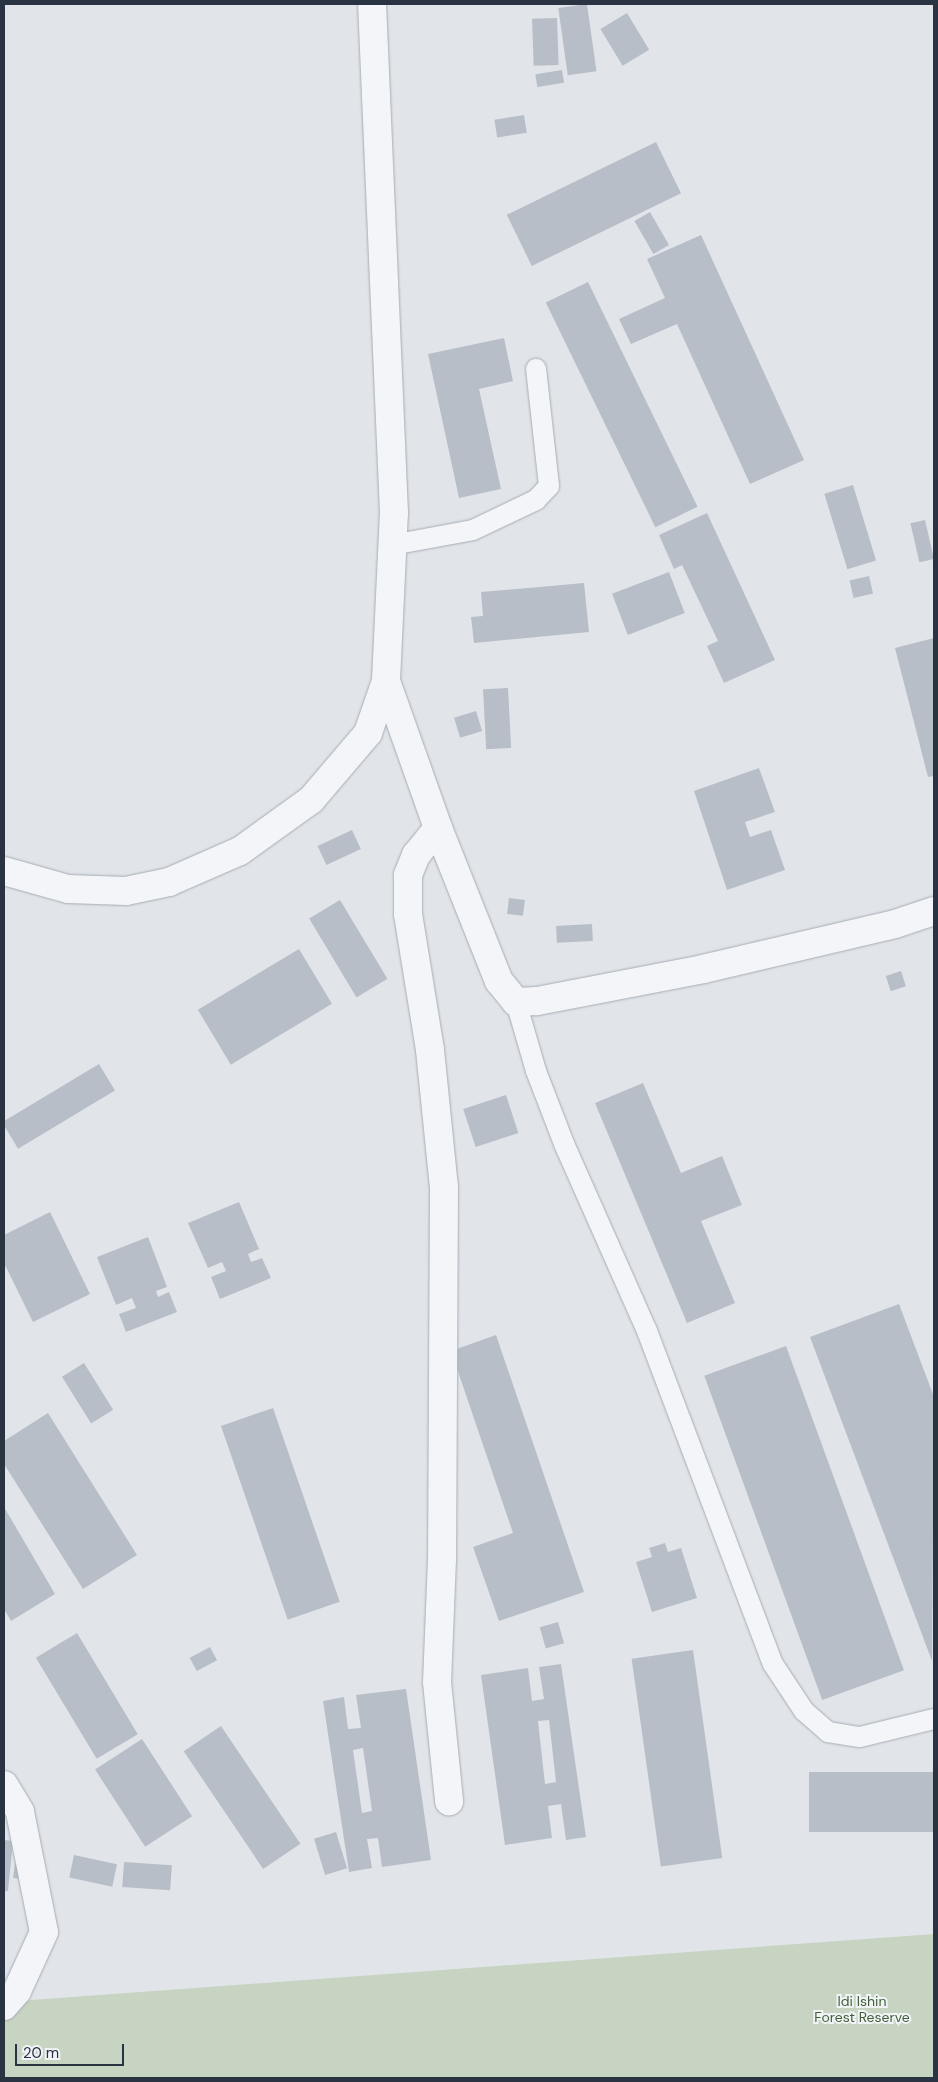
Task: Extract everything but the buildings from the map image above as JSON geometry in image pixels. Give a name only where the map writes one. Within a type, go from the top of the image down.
[{"type":"street","points":[[4,871],[68,889],[126,891],[169,882],[240,851],[317,792],[368,733],[386,681],[394,513],[372,4]]},
{"type":"street","points":[[386,681],[438,828],[498,981],[516,1002],[537,1001],[702,969],[895,924],[934,911]]},
{"type":"street","points":[[438,828],[416,855],[408,875],[408,914],[430,1050],[444,1187],[442,1559],[437,1682],[449,1801]]},
{"type":"street","points":[[4,1785],[20,1812],[44,1932],[17,1991],[4,2006]]},
{"type":"lane","points":[[392,545],[474,530],[536,500],[549,486],[536,369]]},
{"type":"lane","points":[[516,1002],[536,1071],[565,1146],[647,1331],[773,1664],[804,1711],[828,1732],[860,1737],[934,1719]]},
{"type":"green space","name":"Idi Ishin Forest Reserve","points":[[934,1934],[934,2078],[4,2078],[4,2002]]}]
